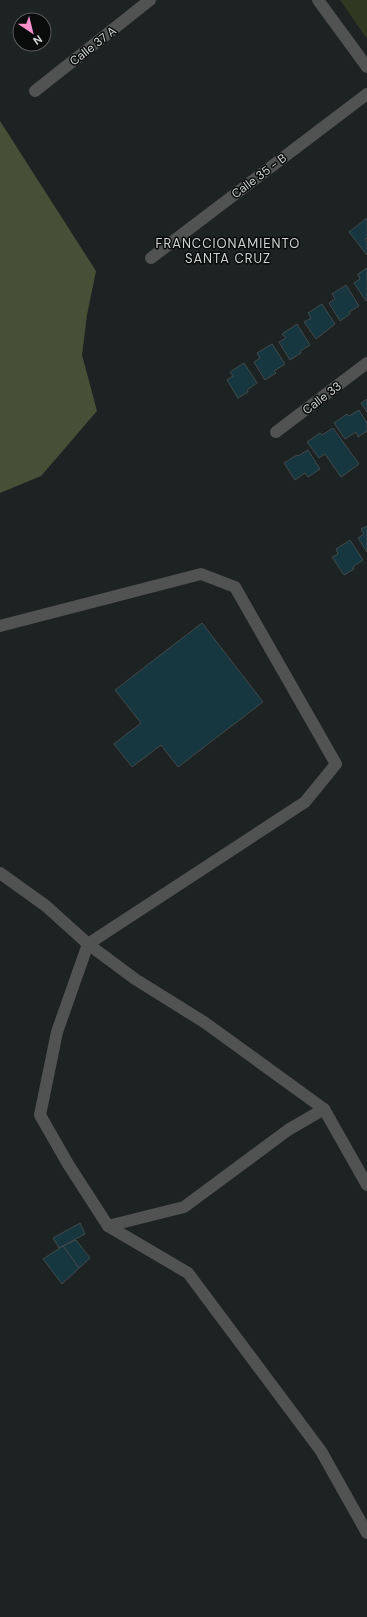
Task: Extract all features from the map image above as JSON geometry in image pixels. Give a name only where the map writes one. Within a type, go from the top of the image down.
[{"type":"street","name":"Calle 37 A","points":[[35,91],[150,0]]},
{"type":"street","points":[[318,0],[367,67]]},
{"type":"street","name":"Calle 35 - B","points":[[151,258],[367,94]]},
{"type":"street","name":"Calle 33","points":[[276,432],[367,363]]},
{"type":"street","points":[[0,626],[201,574],[236,587],[336,764],[305,802],[88,944],[57,1032],[40,1115],[68,1164],[108,1226],[188,1273],[320,1451],[367,1533]]},
{"type":"street","points":[[0,873],[46,906],[88,944],[135,979],[204,1022],[324,1109],[367,1185]]},
{"type":"street","points":[[108,1226],[184,1207],[288,1130],[324,1109]]},
{"type":"green space","points":[[340,0],[367,0],[367,39]]},
{"type":"green space","points":[[0,121],[96,271],[87,315],[82,355],[97,411],[41,476],[0,493]]},
{"type":"building","points":[[367,218],[367,238],[365,239],[367,242],[367,255],[349,232]]},
{"type":"building","points":[[367,268],[366,301],[354,283],[360,279],[358,274]]},
{"type":"building","points":[[346,285],[359,306],[349,312],[350,314],[340,321],[329,303],[335,299],[332,294]]},
{"type":"building","points":[[322,304],[335,324],[316,339],[304,322],[311,318],[308,313]]},
{"type":"building","points":[[297,324],[310,345],[290,360],[279,342],[286,338],[282,334]]},
{"type":"building","points":[[272,344],[285,364],[274,371],[276,373],[265,380],[254,362],[260,358],[257,353]]},
{"type":"building","points":[[244,363],[257,383],[247,390],[248,392],[238,398],[227,380],[233,376],[230,372]]},
{"type":"building","points":[[367,399],[367,412],[361,403]]},
{"type":"building","points":[[359,410],[367,423],[367,431],[358,437],[356,432],[345,439],[334,423],[347,414],[349,416]]},
{"type":"building","points":[[333,428],[359,464],[341,477],[325,454],[319,458],[307,442],[320,433],[322,435]]},
{"type":"building","points":[[308,450],[320,469],[308,477],[305,473],[295,480],[284,463]]},
{"type":"building","points":[[367,526],[367,552],[358,538],[364,534],[361,529]]},
{"type":"building","points":[[350,540],[363,560],[353,567],[354,569],[344,575],[332,557],[338,554],[336,549]]},
{"type":"building","points":[[202,623],[263,702],[178,767],[161,745],[132,767],[114,744],[141,723],[115,690]]},
{"type":"building","points":[[80,1223],[85,1234],[59,1248],[53,1238]]},
{"type":"building","points":[[76,1240],[90,1258],[79,1268],[63,1246]]},
{"type":"building","points":[[63,1246],[79,1268],[62,1284],[43,1259]]},
{"type":"district","name":"FRANCCIONAMIENTO SANTA CRUZ","points":[[228,250]]}]
